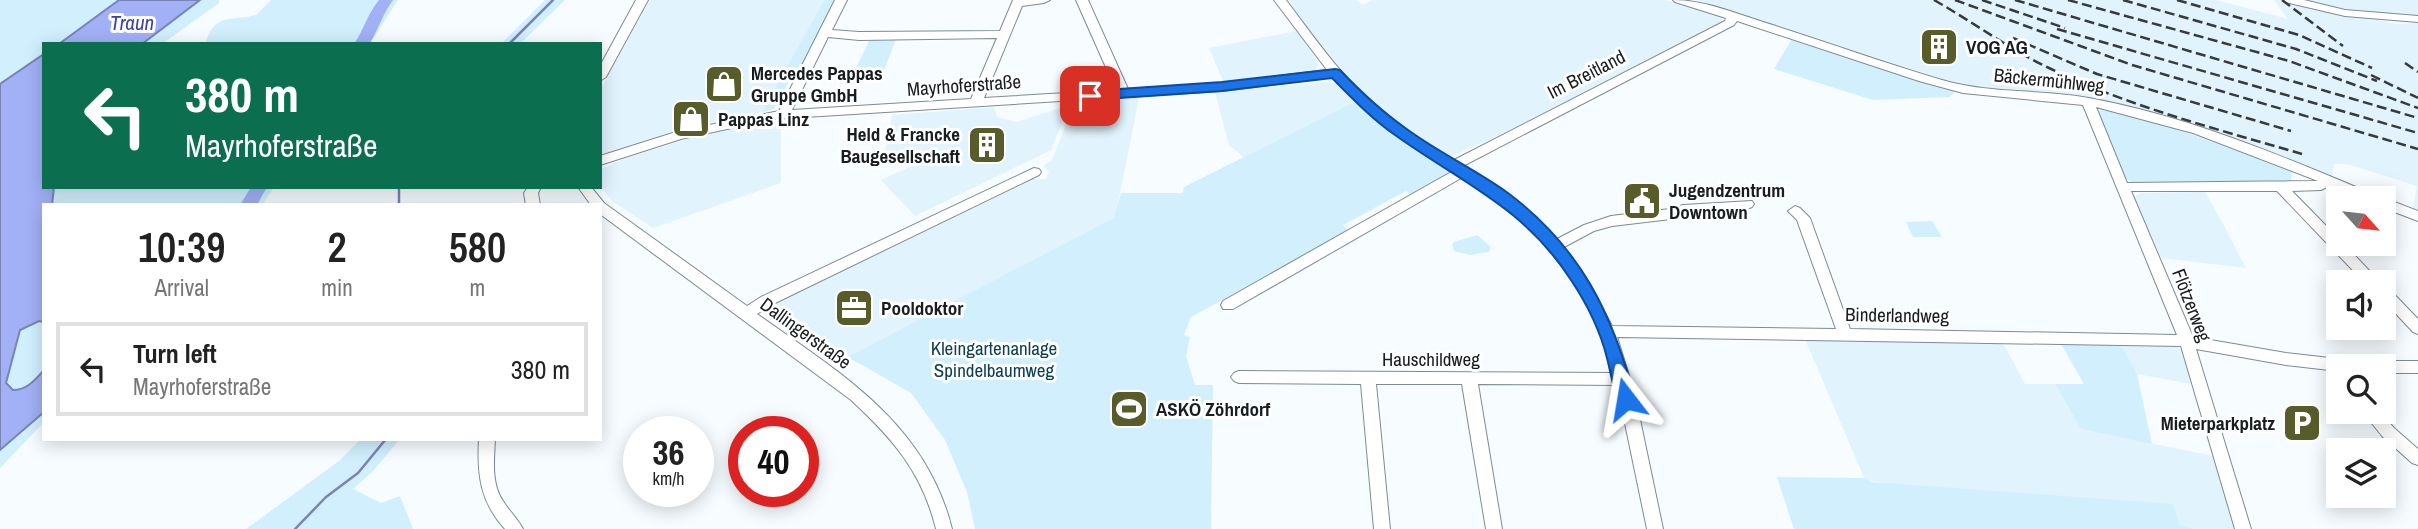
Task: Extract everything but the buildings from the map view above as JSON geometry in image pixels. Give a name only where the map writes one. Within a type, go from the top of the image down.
[{"type":"street","points":[[602,73],[642,0]]},
{"type":"street","points":[[784,114],[841,0]]},
{"type":"street","points":[[975,104],[1019,1],[1044,0]]},
{"type":"street","points":[[1082,0],[1123,93]]},
{"type":"street","points":[[1280,0],[1335,73],[1386,121],[1519,209],[1554,246],[1582,284],[1607,331],[1621,379],[1654,529]]},
{"type":"street","name":"Bäckermühlweg","points":[[1679,0],[1733,15],[1952,87],[1999,95],[2089,102],[2209,134],[2342,186]]},
{"type":"street","points":[[2289,0],[2345,13],[2418,19]]},
{"type":"street","name":"Im Breitland","points":[[1228,305],[1457,169],[1730,23],[1733,15]]},
{"type":"street","points":[[823,33],[859,36],[1005,34]]},
{"type":"street","name":"Mayrhoferstraße","points":[[602,160],[702,129],[784,114],[1222,87],[1335,73]]},
{"type":"street","name":"Flötzerweg","points":[[2089,102],[2090,111],[2187,341],[2243,529]]},
{"type":"street","points":[[747,313],[765,301],[1034,172]]},
{"type":"street","points":[[2122,187],[2321,187],[2328,180]]},
{"type":"street","points":[[2279,186],[2361,270]]},
{"type":"street","name":"Dallingerstraße","points":[[586,189],[597,203]]},
{"type":"street","points":[[1554,246],[1589,228],[1611,221],[1747,204]]},
{"type":"street","name":"Dallingerstraße","points":[[602,208],[838,380],[899,436],[912,451],[930,481],[944,529]]},
{"type":"street","points":[[2396,208],[2418,216]]},
{"type":"street","points":[[1795,211],[1803,218],[1845,334]]},
{"type":"street","points":[[2396,305],[2418,328]]},
{"type":"street","name":"Binderlandweg","points":[[1607,331],[2187,341],[2326,364]]},
{"type":"street","points":[[2396,367],[2418,367]]},
{"type":"street","name":"Hauschildweg","points":[[1240,377],[1621,379]]},
{"type":"street","points":[[1368,378],[1382,529]]},
{"type":"street","points":[[1469,379],[1494,529]]},
{"type":"street","points":[[2381,424],[2418,458]]},
{"type":"street","points":[[488,441],[485,466],[487,490],[499,511],[515,529]]},
{"type":"shaded area","points":[[650,0],[824,0],[762,112],[680,129],[602,154],[602,87]]},
{"type":"shaded area","points":[[1289,0],[1356,0],[1363,5],[1373,0],[1665,0],[1719,15],[1723,20],[1718,26],[1524,124],[1450,157],[1397,121],[1352,82],[1301,20]]},
{"type":"shaded area","points":[[1695,0],[2216,0],[2288,19],[2274,0],[2286,0],[2396,24],[2418,23],[2418,210],[2413,208],[2417,186],[2347,164],[2334,164],[2332,177],[2146,112],[2082,96],[1997,90],[1955,83]]},
{"type":"shaded area","points":[[2297,0],[2418,0],[2418,17],[2358,12]]},
{"type":"shaded area","points":[[1297,31],[1319,64],[1314,72],[1224,83],[1209,48]]},
{"type":"shaded area","points":[[1329,82],[1337,85],[1354,102],[1244,157],[1229,145],[1215,92]]},
{"type":"shaded area","points":[[1139,98],[1115,218],[840,361],[766,309],[769,305],[1028,179],[1046,179],[1049,172],[1043,166],[1052,160],[1075,102]]},
{"type":"shaded area","points":[[1069,105],[1051,150],[915,216],[881,180],[936,155],[884,159],[892,115],[994,107],[997,117],[1017,122]]},
{"type":"shaded area","points":[[781,117],[781,183],[653,228],[612,201],[602,188],[602,169],[623,159],[720,129]]},
{"type":"shaded area","points":[[2205,192],[2246,268],[2161,258],[2134,197],[2141,193]]},
{"type":"shaded area","points":[[1805,339],[2003,343],[2025,384],[2055,384],[2081,429],[2213,456],[2234,529],[2194,529],[1865,480]]},
{"type":"shaded area","points":[[2121,344],[2177,346],[2182,351],[2192,384],[2137,374]]},
{"type":"green space","points":[[0,0],[119,0],[62,42],[42,42],[42,55],[0,84]]},
{"type":"green space","points":[[201,0],[219,0],[219,3],[165,42],[145,42]]},
{"type":"green space","points":[[271,0],[398,0],[371,42],[206,42],[219,22],[256,15]]},
{"type":"green space","points":[[545,0],[565,0],[522,42],[503,42]]},
{"type":"green space","points":[[824,0],[839,0],[809,56],[793,74],[774,109],[762,112]]},
{"type":"green space","points":[[870,39],[896,39],[883,73],[854,72]]},
{"type":"green space","points":[[1792,39],[1955,92],[1950,97],[1873,100],[1774,69]]},
{"type":"green space","name":"Kleingartenanlage Spindelbaumweg","points":[[1354,102],[1402,140],[1452,172],[1413,197],[1406,191],[1343,225],[1349,232],[1191,317],[1184,335],[1190,337],[1186,356],[1195,385],[1213,385],[1211,529],[975,529],[967,492],[945,440],[911,393],[853,360],[840,361],[1114,218],[1121,193],[1183,193],[1184,187]]},
{"type":"green space","points":[[2100,109],[2173,128],[2292,170],[2291,181],[2136,184],[2123,177],[2098,115]]},
{"type":"green space","points":[[44,189],[273,189],[263,203],[42,203],[42,372],[28,386],[13,390],[6,384]]},
{"type":"green space","points":[[1932,221],[1942,237],[1913,237],[1906,222]]},
{"type":"green space","points":[[1477,235],[1491,247],[1489,252],[1470,255],[1454,251],[1454,242]]},
{"type":"green space","points":[[2061,344],[2121,344],[2137,374],[2152,444],[2081,429],[2055,384],[2084,384]]},
{"type":"green space","points":[[42,414],[42,424],[0,468],[0,450]]},
{"type":"green space","points":[[359,441],[398,441],[373,471],[353,489],[381,503],[400,496],[413,529],[246,529],[339,461]]},
{"type":"green space","points":[[1777,477],[1864,478],[1871,482],[2173,504],[2179,525],[2194,529],[1794,529]]},
{"type":"water","name":"Traun","points":[[119,0],[200,0],[145,42],[62,42]]},
{"type":"water","points":[[42,55],[42,189],[54,189],[52,203],[42,203],[42,322],[20,330],[6,383],[13,390],[22,388],[42,372],[42,414],[0,450],[0,84]]},
{"type":"waterway","points":[[362,42],[373,27],[373,17],[386,0]]},
{"type":"waterway","points":[[511,42],[553,0]]},
{"type":"waterway","points":[[249,203],[258,189]]},
{"type":"waterway","points":[[399,189],[399,203]]},
{"type":"waterway","points":[[295,529],[326,497],[358,473],[384,441]]},
{"type":"railway","points":[[1934,0],[2020,52],[2080,82],[2174,116],[2302,154]]},
{"type":"railway","points":[[1955,0],[2132,65],[2418,149]]},
{"type":"railway","points":[[1982,0],[2065,28]]},
{"type":"railway","points":[[2015,0],[2418,118]]},
{"type":"railway","points":[[2068,0],[2289,61],[2418,108]]},
{"type":"railway","points":[[2123,0],[2296,49],[2377,81]]},
{"type":"railway","points":[[2177,0],[2299,35],[2372,68]]},
{"type":"railway","points":[[2282,0],[2343,46]]},
{"type":"railway","points":[[2057,29],[2418,133]]},
{"type":"railway","points":[[2013,38],[2097,74],[2291,131]]},
{"type":"railway","points":[[2405,63],[2418,72]]},
{"type":"railway","points":[[2371,75],[2418,98]]},
{"type":"place","name":"VOG AG","points":[[1939,47]]},
{"type":"place","name":"Mercedes Pappas Gruppe GmbH","points":[[724,84]]},
{"type":"place","name":"Pappas Linz","points":[[691,119]]},
{"type":"place","name":"Held & Francke Baugesellschaft","points":[[987,145]]},
{"type":"place","name":"Jugendzentrum Downtown","points":[[1642,201]]},
{"type":"place","name":"Pooldoktor","points":[[854,308]]},
{"type":"place","name":"ASKÖ Zöhrdorf","points":[[1129,409]]},
{"type":"place","name":"Mieterparkplatz","points":[[2302,423]]},
{"type":"route","points":[[1090,96],[1222,87],[1335,73],[1379,116],[1436,156],[1503,197],[1544,234],[1576,274],[1599,312],[1615,355],[1626,399]]}]
